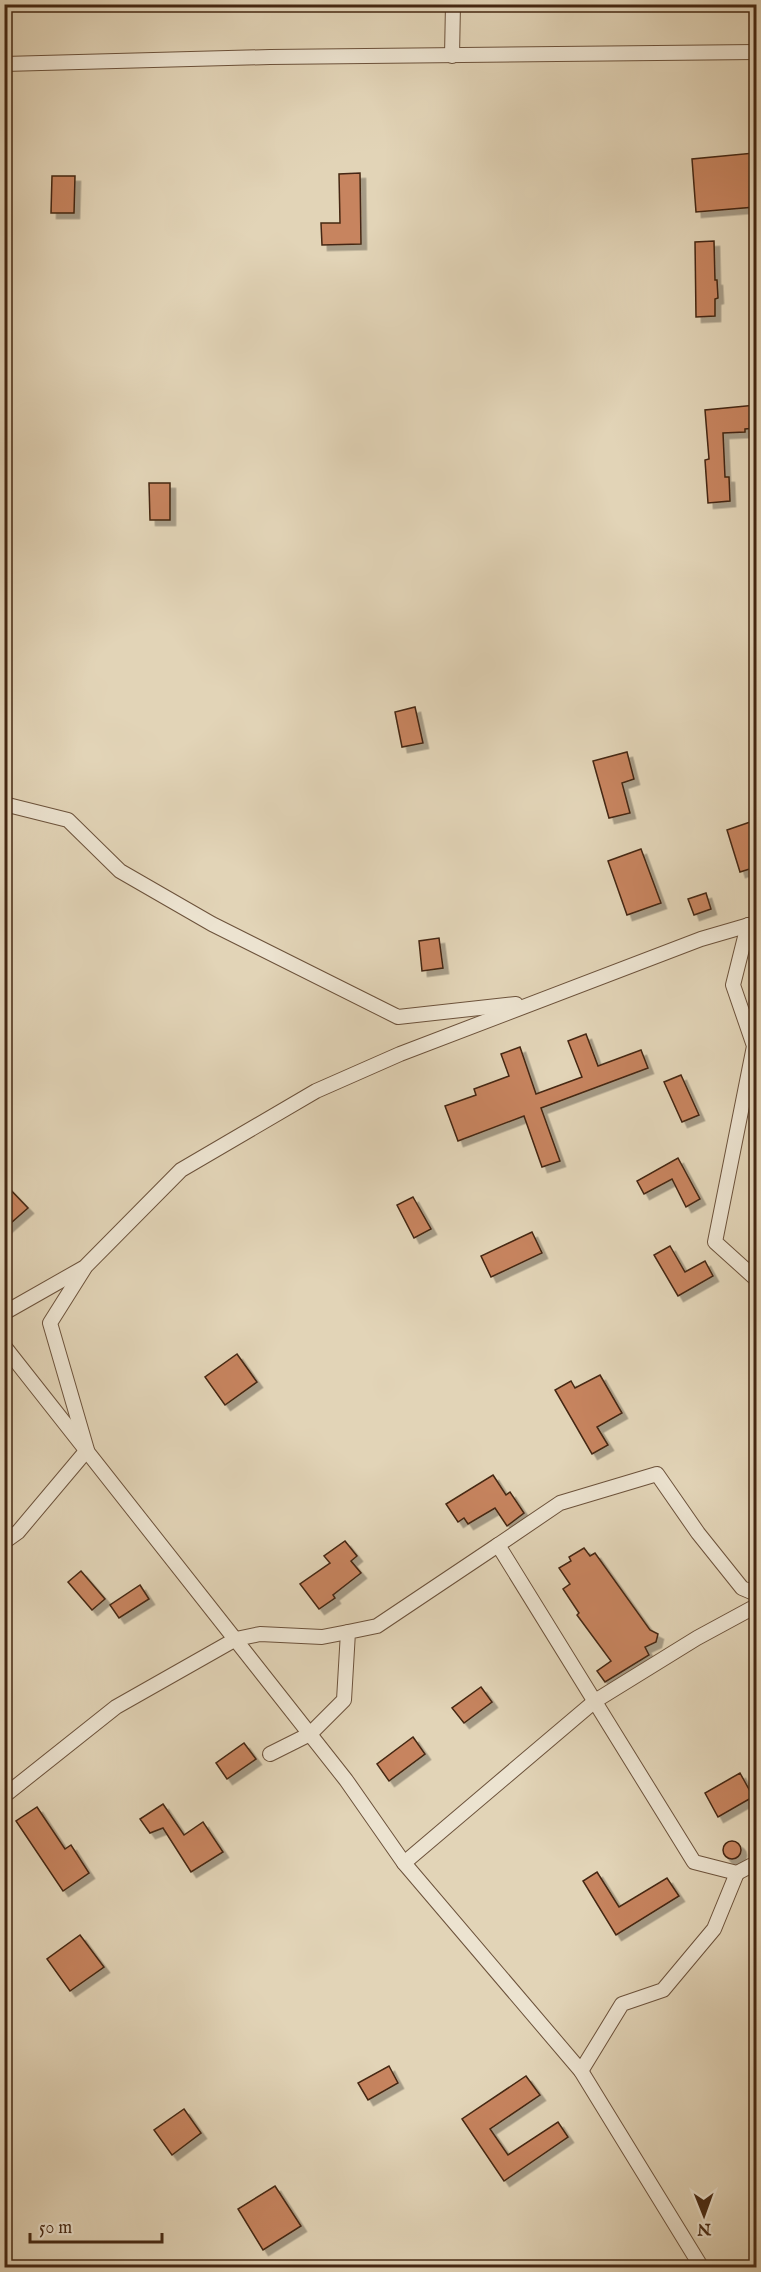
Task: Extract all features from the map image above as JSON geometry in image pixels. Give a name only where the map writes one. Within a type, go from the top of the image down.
[{"type":"street","points":[[452,56],[453,4]]},
{"type":"street","points":[[4,64],[258,58],[756,52]]},
{"type":"street","points":[[4,804],[68,820],[120,871],[212,924],[398,1017],[534,1003]]},
{"type":"street","points":[[87,1450],[50,1323],[85,1267],[181,1170],[316,1091],[400,1053],[701,939],[752,924]]},
{"type":"street","points":[[752,924],[733,985],[754,1046],[715,1242],[756,1279]]},
{"type":"street","points":[[4,1312],[85,1267]]},
{"type":"street","points":[[4,1346],[346,1780],[404,1863],[581,2071],[702,2268]]},
{"type":"street","points":[[4,1542],[18,1532],[87,1450]]},
{"type":"street","points":[[4,1796],[116,1707],[236,1640],[260,1634],[322,1637],[377,1626],[560,1503],[657,1474],[698,1533],[742,1588],[756,1594]]},
{"type":"street","points":[[498,1545],[694,1862],[736,1874]]},
{"type":"street","points":[[404,1863],[595,1701],[697,1638],[756,1606]]},
{"type":"street","points":[[270,1754],[310,1734],[344,1700],[348,1632]]},
{"type":"street","points":[[581,2071],[622,2004],[663,1990],[714,1929],[736,1874],[756,1863]]},
{"type":"building","points":[[754,153],[755,172],[752,172],[755,207],[696,212],[692,159]]},
{"type":"building","points":[[360,173],[361,244],[322,245],[321,223],[340,223],[339,174]]},
{"type":"building","points":[[52,176],[75,176],[74,213],[51,213]]},
{"type":"building","points":[[714,241],[718,298],[715,299],[715,316],[696,317],[695,242]]},
{"type":"building","points":[[756,405],[756,428],[745,429],[745,432],[723,433],[725,477],[729,477],[730,501],[708,503],[705,460],[709,459],[705,410]]},
{"type":"building","points":[[149,483],[170,483],[170,520],[150,520]]},
{"type":"building","points":[[415,707],[423,743],[402,747],[395,712]]},
{"type":"building","points":[[627,752],[634,779],[622,783],[630,813],[609,818],[593,761]]},
{"type":"building","points":[[753,821],[756,831],[756,867],[740,872],[727,830]]},
{"type":"building","points":[[641,849],[661,903],[627,915],[608,861]]},
{"type":"building","points":[[706,893],[711,909],[694,915],[688,899]]},
{"type":"building","points":[[439,938],[443,968],[422,971],[419,941]]},
{"type":"building","points":[[586,1034],[598,1066],[641,1050],[648,1068],[541,1108],[560,1161],[542,1167],[524,1116],[458,1141],[445,1106],[476,1095],[474,1089],[509,1076],[501,1054],[520,1047],[536,1094],[582,1077],[568,1041]]},
{"type":"building","points":[[681,1075],[699,1115],[682,1122],[664,1082]]},
{"type":"building","points":[[678,1158],[700,1199],[686,1207],[672,1179],[644,1194],[637,1181]]},
{"type":"building","points":[[4,1183],[28,1208],[4,1229]]},
{"type":"building","points":[[413,1197],[431,1229],[414,1238],[397,1205]]},
{"type":"building","points":[[532,1232],[542,1253],[491,1277],[481,1256]]},
{"type":"building","points":[[670,1246],[685,1272],[705,1261],[713,1276],[678,1296],[654,1255]]},
{"type":"building","points":[[237,1354],[257,1382],[225,1405],[205,1377]]},
{"type":"building","points":[[600,1375],[622,1413],[597,1427],[608,1445],[592,1454],[555,1390],[571,1381],[575,1388]]},
{"type":"building","points":[[493,1475],[506,1495],[510,1492],[524,1513],[507,1526],[495,1508],[468,1524],[464,1518],[458,1522],[446,1504]]},
{"type":"building","points":[[345,1541],[357,1556],[351,1561],[361,1573],[333,1595],[335,1598],[319,1609],[300,1584],[330,1563],[324,1556]]},
{"type":"building","points":[[584,1548],[590,1556],[595,1553],[650,1630],[658,1634],[656,1642],[645,1647],[649,1655],[605,1682],[597,1671],[611,1661],[577,1615],[579,1613],[563,1589],[570,1584],[559,1568],[571,1561],[569,1557]]},
{"type":"building","points":[[81,1571],[105,1599],[92,1610],[68,1582]]},
{"type":"building","points":[[140,1585],[149,1599],[119,1618],[110,1605]]},
{"type":"building","points":[[481,1687],[492,1702],[464,1723],[452,1708]]},
{"type":"building","points":[[413,1737],[425,1754],[389,1781],[377,1764]]},
{"type":"building","points":[[244,1743],[256,1759],[227,1779],[216,1763]]},
{"type":"building","points":[[740,1773],[751,1793],[751,1798],[718,1817],[705,1793]]},
{"type":"building","points":[[163,1804],[184,1835],[203,1822],[223,1852],[191,1872],[163,1828],[150,1833],[140,1819]]},
{"type":"building","points":[[37,1807],[65,1849],[71,1845],[89,1873],[63,1891],[16,1821]]},
{"type":"building","points":[[732,1841],[738,1844],[741,1850],[738,1856],[732,1859],[726,1856],[723,1850],[726,1844]]},
{"type":"building","points":[[597,1872],[619,1907],[667,1878],[679,1896],[616,1935],[583,1881]]},
{"type":"building","points":[[80,1935],[104,1967],[70,1991],[47,1959]]},
{"type":"building","points":[[389,2066],[398,2083],[368,2100],[358,2083]]},
{"type":"building","points":[[526,2076],[540,2095],[490,2129],[508,2155],[558,2122],[568,2137],[504,2181],[462,2119]]},
{"type":"building","points":[[184,2109],[201,2133],[172,2155],[154,2130]]},
{"type":"building","points":[[275,2186],[301,2226],[263,2250],[238,2209]]}]
